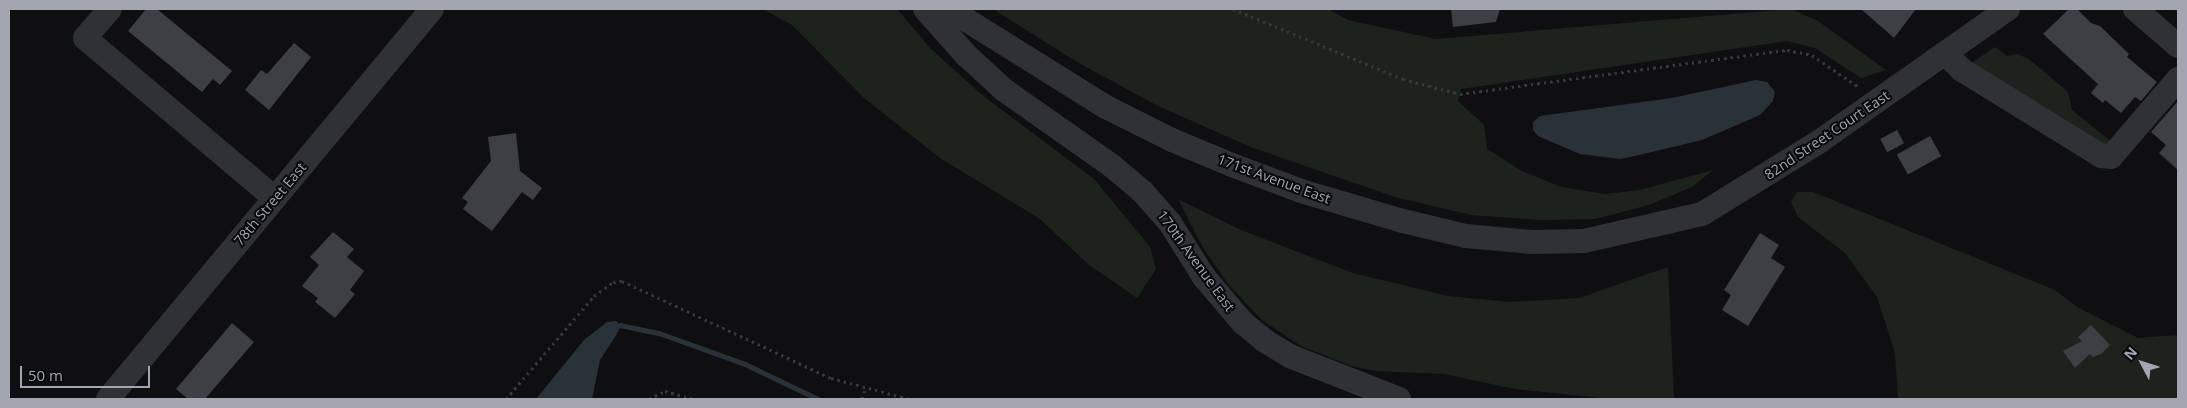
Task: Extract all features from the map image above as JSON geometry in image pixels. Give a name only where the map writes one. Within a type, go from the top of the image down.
[{"type":"street","points":[[110,9],[85,38],[274,198]]},
{"type":"street","name":"78th Street East","points":[[108,399],[432,9]]},
{"type":"street","name":"170th Avenue East","points":[[925,9],[966,55],[1004,90],[1112,166],[1142,191],[1170,223],[1204,277],[1243,323],[1265,341],[1292,357],[1399,399]]},
{"type":"street","name":"171st Avenue East","points":[[949,9],[1106,107],[1172,140],[1301,191],[1403,221],[1466,236],[1532,242],[1584,241],[1632,232]]},
{"type":"street","name":"82nd Street Court East","points":[[1632,232],[1702,214],[1738,195],[1945,53],[1982,16],[2008,9]]},
{"type":"street","points":[[2135,9],[2178,46]]},
{"type":"street","points":[[1945,53],[1962,70],[2102,156],[2111,157],[2178,79]]},
{"type":"path","points":[[1233,9],[1404,78],[1460,94],[1496,92],[1683,61],[1795,50],[1812,55],[1847,78],[1876,102]]},
{"type":"path","points":[[506,399],[594,296],[613,282],[622,282],[832,378],[865,389],[910,399]]},
{"type":"path","points":[[862,399],[865,389]]},
{"type":"path","points":[[649,399],[665,391],[693,399]]},
{"type":"shaded area","points":[[763,9],[897,9],[930,48],[982,95],[1094,179],[1150,247],[1156,269],[1137,298],[1088,264],[1040,219],[940,158],[864,98],[792,25]]},
{"type":"shaded area","points":[[993,9],[1328,9],[1348,20],[1436,39],[1791,9],[1818,21],[1886,70],[1861,78],[1815,48],[1787,41],[1461,89],[1458,101],[1484,125],[1487,149],[1522,171],[1561,187],[1605,194],[1640,190],[1713,170],[1692,187],[1649,205],[1595,219],[1541,220],[1471,215],[1395,197],[1253,148],[1158,106],[1077,62]]},
{"type":"shaded area","points":[[1995,47],[2007,56],[2017,54],[2029,59],[2068,92],[2072,110],[2114,144],[2097,166],[1952,76]]},
{"type":"shaded area","points":[[1756,80],[1767,82],[1775,92],[1773,101],[1760,115],[1702,140],[1639,155],[1620,159],[1580,154],[1538,136],[1533,130],[1533,122],[1540,116],[1672,98]]},
{"type":"shaded area","points":[[1797,192],[1813,192],[2055,290],[2077,307],[2138,338],[2178,335],[2178,399],[1898,399],[1895,353],[1877,297],[1845,253],[1798,217],[1791,202]]},
{"type":"shaded area","points":[[1178,199],[1241,230],[1353,273],[1448,296],[1509,302],[1579,298],[1668,267],[1674,399],[1612,399],[1515,389],[1444,374],[1375,371],[1352,366],[1301,346],[1262,320],[1228,284],[1202,246]]},
{"type":"shaded area","points":[[616,321],[620,325],[618,332],[600,360],[592,399],[536,399],[584,340],[607,322]]},
{"type":"building","points":[[146,9],[157,9],[232,71],[220,85],[213,79],[202,92],[128,31]]},
{"type":"building","points":[[1451,9],[1500,9],[1496,22],[1453,27]]},
{"type":"building","points":[[1861,9],[1916,9],[1894,38]]},
{"type":"building","points":[[2069,9],[2077,9],[2091,23],[2100,26],[2129,54],[2127,57],[2157,82],[2141,101],[2135,97],[2121,113],[2105,100],[2103,103],[2091,93],[2098,84],[2043,34]]},
{"type":"building","points":[[294,43],[311,57],[269,110],[245,90],[261,70],[267,74]]},
{"type":"building","points":[[2178,101],[2178,170],[2159,153],[2166,145],[2151,132]]},
{"type":"building","points":[[1897,130],[1904,143],[1887,152],[1880,139]]},
{"type":"building","points":[[516,133],[520,171],[542,188],[533,200],[522,192],[492,231],[463,209],[468,202],[462,198],[491,161],[488,137]]},
{"type":"building","points":[[1930,136],[1941,156],[1908,175],[1897,154]]},
{"type":"building","points":[[333,232],[354,249],[347,257],[364,271],[350,290],[355,294],[335,318],[315,302],[318,298],[302,286],[319,265],[310,257]]},
{"type":"building","points":[[1760,233],[1779,245],[1771,258],[1785,267],[1748,326],[1722,310],[1731,295],[1724,290]]},
{"type":"building","points":[[232,323],[254,342],[205,399],[188,399],[176,389]]},
{"type":"building","points":[[2091,325],[2110,345],[2101,354],[2093,357],[2090,354],[2075,368],[2063,351],[2082,341],[2078,337]]},
{"type":"waterway","points":[[614,329],[620,325],[659,333],[745,364],[818,399]]}]
